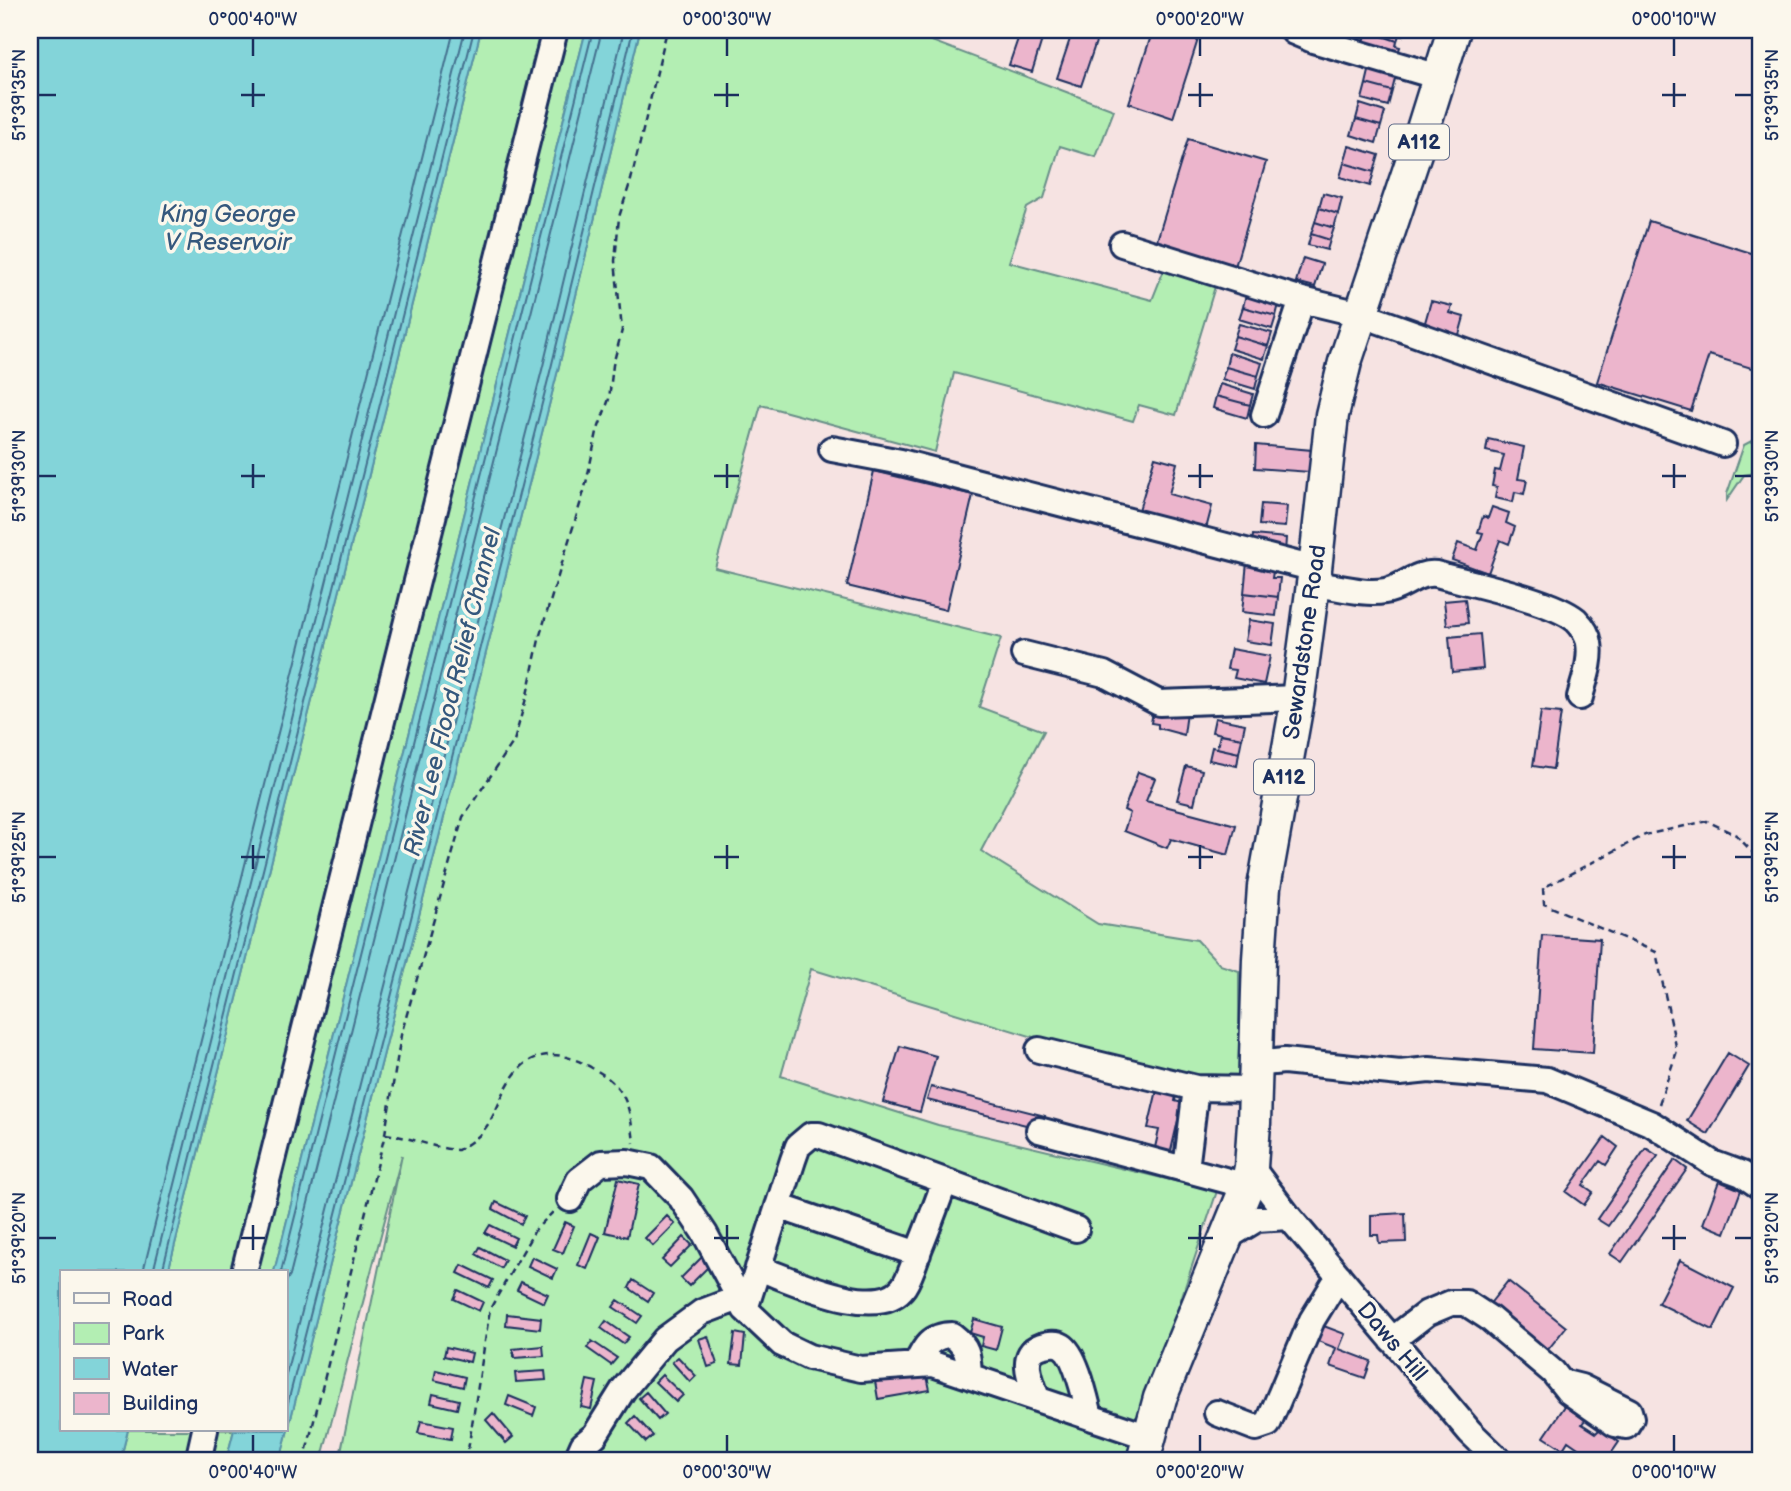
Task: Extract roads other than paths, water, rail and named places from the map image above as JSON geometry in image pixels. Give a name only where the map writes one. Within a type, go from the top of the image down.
[{"type":"main road","name":"Sewardstone Road","points":[[1146,1449],[1160,1398],[1249,1176],[1264,887],[1298,698],[1315,576],[1332,415],[1360,314],[1454,30]]},
{"type":"street","points":[[245,1270],[555,30]]},
{"type":"street","points":[[1295,30],[1294,32],[1313,40],[1439,77]]},
{"type":"street","points":[[1122,244],[1302,300],[1360,314],[1723,444]]},
{"type":"street","points":[[1265,415],[1302,300]]},
{"type":"street","points":[[832,449],[901,462],[1377,592],[1389,591],[1425,573],[1436,574],[1558,609],[1578,622],[1589,643],[1589,661],[1580,697]]},
{"type":"street","points":[[1024,654],[1104,674],[1159,703],[1298,698]]},
{"type":"street","points":[[1039,1050],[1196,1088],[1255,1076],[1284,1061],[1400,1073],[1429,1070],[1547,1080],[1652,1124],[1700,1156],[1742,1174],[1761,1186]]},
{"type":"street","points":[[1185,1170],[1196,1088]]},
{"type":"street","points":[[1038,1130],[1185,1170],[1249,1176]]},
{"type":"street","points":[[742,1304],[758,1268],[798,1146],[811,1135],[819,1135],[1076,1229]]},
{"type":"street","points":[[570,1199],[579,1180],[601,1163],[650,1167],[681,1198],[705,1234],[742,1304],[782,1344],[810,1357],[862,1369],[933,1364],[1090,1416],[1146,1449]]},
{"type":"street","name":"Daws Hill","points":[[1249,1176],[1289,1217],[1470,1432],[1500,1461]]},
{"type":"street","points":[[758,1268],[840,1297],[882,1301],[894,1296],[903,1288],[945,1181]]},
{"type":"street","points":[[778,1206],[918,1254]]},
{"type":"street","points":[[1224,1239],[1257,1219],[1289,1217]]},
{"type":"street","points":[[1217,1413],[1256,1428],[1268,1424],[1312,1320],[1339,1276]]},
{"type":"street","points":[[1392,1340],[1427,1313],[1451,1303],[1466,1303],[1489,1318],[1553,1371],[1561,1382]]},
{"type":"street","points":[[576,1461],[583,1445],[595,1435],[623,1390],[665,1339],[702,1312],[742,1304]]},
{"type":"street","points":[[916,1365],[932,1339],[941,1335],[952,1335],[965,1346],[969,1376]]},
{"type":"street","points":[[1037,1398],[1027,1363],[1030,1354],[1037,1348],[1052,1343],[1063,1346],[1076,1370],[1090,1416]]},
{"type":"street","points":[[198,1461],[205,1432]]},
{"type":"water","name":"King George V Reservoir","points":[[30,30],[481,30],[169,1270],[60,1270],[60,1432],[127,1432],[120,1461],[30,1461]]},
{"type":"water","name":"River Lee Flood Relief Channel","points":[[586,30],[640,30],[558,370],[280,1461],[226,1461],[233,1432],[287,1432],[287,1270],[275,1270]]}]
